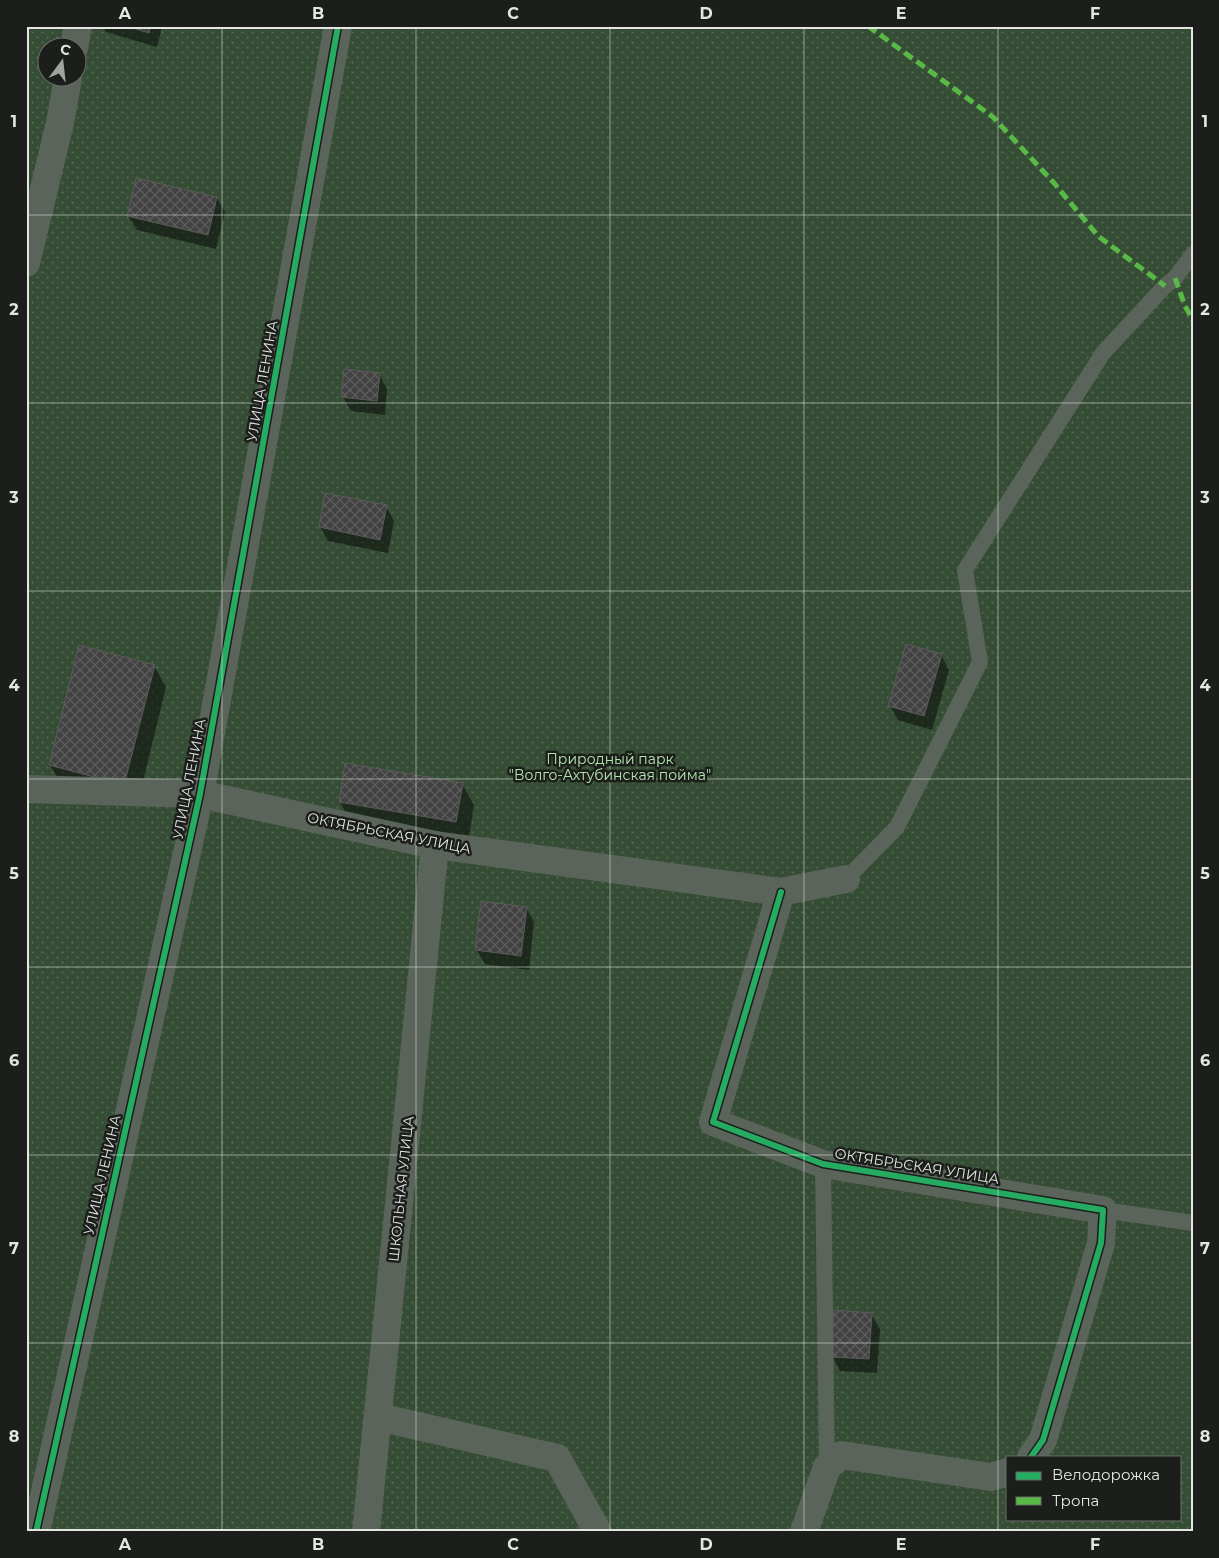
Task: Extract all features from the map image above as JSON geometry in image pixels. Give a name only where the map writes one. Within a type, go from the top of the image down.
[{"type":"street","name":"УЛИЦА ЛЕНИНА","points":[[36,1532],[200,794],[338,26]]},
{"type":"street","points":[[26,263],[60,123],[66,88]]},
{"type":"street","name":"ОКТЯБРЬСКАЯ УЛИЦА","points":[[26,789],[200,794],[436,845],[781,892],[846,879]]},
{"type":"street","name":"ШКОЛЬНАЯ УЛИЦА","points":[[366,1532],[436,845]]},
{"type":"street","name":"ОКТЯБРЬСКАЯ УЛИЦА","points":[[781,892],[713,1122],[823,1164],[1103,1210]]},
{"type":"street","points":[[1032,1456],[1043,1440],[1101,1243],[1103,1210]]},
{"type":"street","points":[[378,1417],[557,1458],[598,1532]]},
{"type":"street","points":[[804,1532],[826,1467],[841,1456],[991,1477],[1006,1473]]},
{"type":"lane","points":[[846,879],[897,827],[980,662],[965,570],[1103,353],[1165,286],[1175,278],[1193,254]]},
{"type":"lane","points":[[823,1164],[826,1467]]},
{"type":"lane","points":[[1103,1210],[1193,1223]]},
{"type":"green space","name":"Природный парк \"Волго-Ахтубинская пойма\"","points":[[26,26],[1193,26],[1193,1532],[26,1532]]},
{"type":"building","points":[[126,26],[150,26],[149,33]]},
{"type":"building","points":[[136,178],[217,197],[208,235],[127,216]]},
{"type":"building","points":[[344,369],[380,373],[377,401],[341,397]]},
{"type":"building","points":[[325,493],[387,505],[380,540],[319,527]]},
{"type":"building","points":[[906,644],[942,654],[924,716],[888,706]]},
{"type":"building","points":[[79,645],[155,665],[124,785],[49,765]]},
{"type":"building","points":[[345,763],[463,783],[456,822],[339,802]]},
{"type":"building","points":[[481,901],[527,907],[521,956],[475,950]]},
{"type":"building","points":[[834,1310],[872,1313],[869,1359],[831,1357]]},
{"type":"marked path","points":[[868,26],[993,117],[1054,183],[1098,236],[1165,286]]},
{"type":"marked path","points":[[1175,278],[1185,306],[1193,320]]},
{"type":"cycle path","points":[[36,1532],[200,794],[338,26]]},
{"type":"cycle path","points":[[781,892],[713,1122],[823,1164],[1103,1210],[1101,1243],[1043,1440],[1032,1456]]}]
